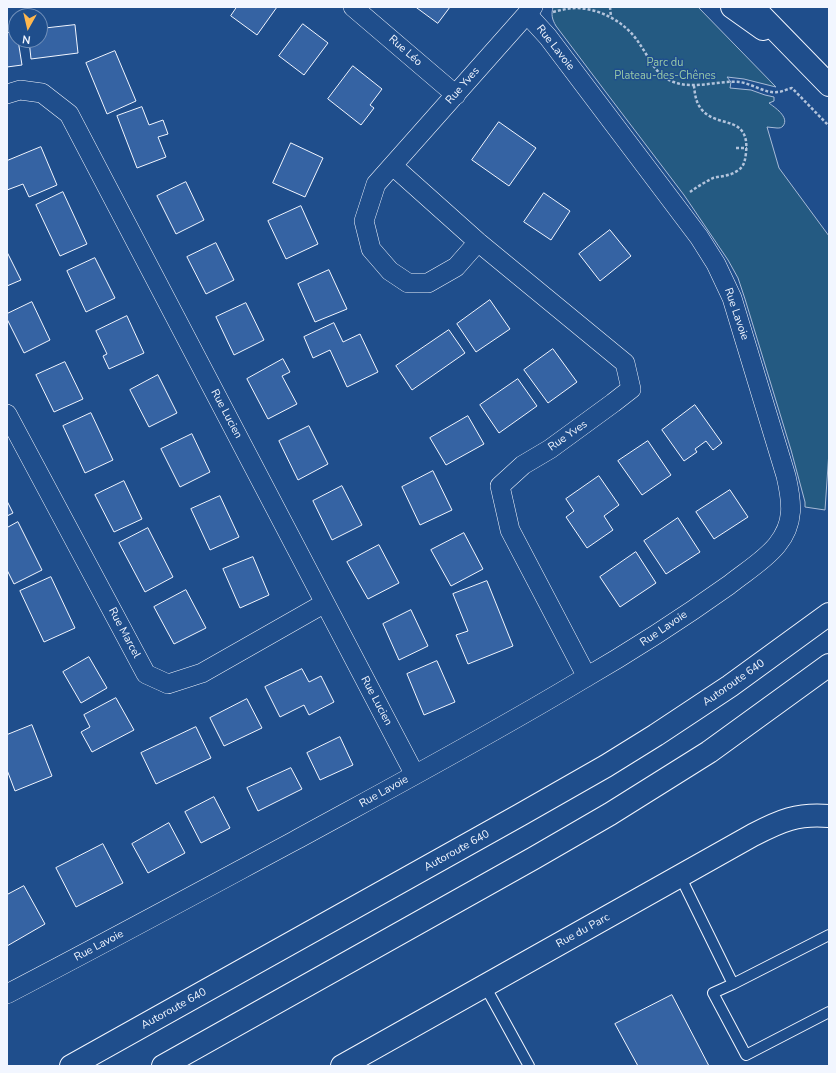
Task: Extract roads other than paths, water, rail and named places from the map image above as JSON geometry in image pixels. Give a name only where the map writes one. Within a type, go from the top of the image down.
[{"type":"main road","points":[[732,7],[801,57]]},
{"type":"main road","points":[[752,7],[829,85]]},
{"type":"main road","name":"Autoroute 640","points":[[72,1066],[571,787],[693,711],[829,614]]},
{"type":"main road","points":[[163,1066],[610,814],[709,752],[829,665]]},
{"type":"main road","name":"Rue du Parc","points":[[342,1066],[753,835],[786,819],[798,816],[829,816]]},
{"type":"street","name":"Rue Léo","points":[[353,7],[456,94]]},
{"type":"street","name":"Rue Yves","points":[[478,242],[456,267],[428,283],[408,283],[390,271],[371,249],[364,222],[376,184],[530,11]]},
{"type":"street","name":"Rue Lavoie","points":[[7,994],[415,775],[619,659],[713,596],[767,555],[777,545],[788,529],[791,518],[790,491],[732,298],[719,268],[699,237],[530,11]]},
{"type":"street","name":"Rue Lucien","points":[[7,94],[20,90],[42,93],[69,114],[415,775]]},
{"type":"street","name":"Rue Yves","points":[[393,166],[478,242],[625,363],[631,389],[550,449],[523,465],[500,486],[510,530],[587,677]]},
{"type":"street","name":"Rue Marcel","points":[[7,414],[146,674],[168,684],[202,673],[325,603]]},
{"type":"lane","points":[[680,876],[733,984]]},
{"type":"lane","points":[[829,935],[713,993],[746,1055],[829,1012]]},
{"type":"lane","points":[[485,986],[529,1066]]},
{"type":"park label","name":"Parc du Plateau-des-Chênes","points":[[665,69]]}]
